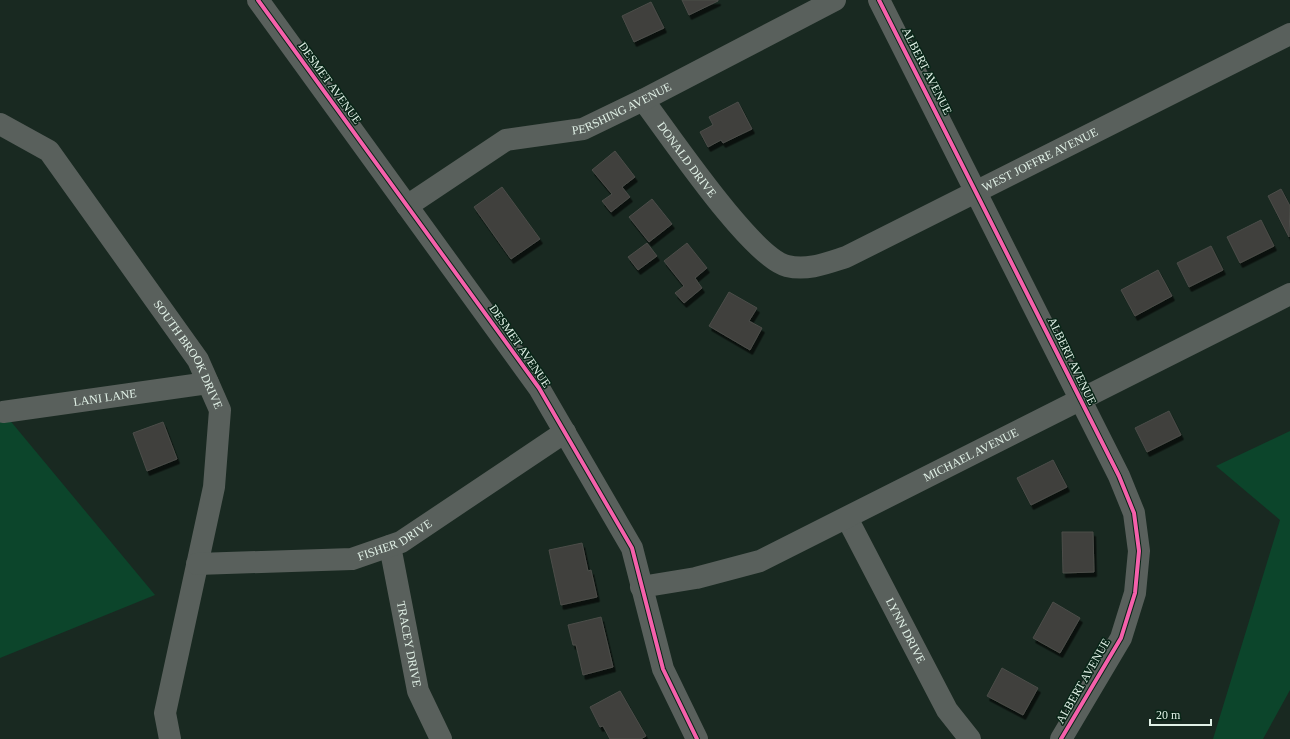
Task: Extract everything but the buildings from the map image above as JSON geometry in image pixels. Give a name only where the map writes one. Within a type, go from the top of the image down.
[{"type":"street","name":"DESMET AVENUE","points":[[258,0],[539,388],[632,548],[663,669],[697,739]]},
{"type":"street","name":"PERSHING AVENUE","points":[[407,206],[506,140],[583,129],[643,100],[835,0]]},
{"type":"street","name":"ALBERT AVENUE","points":[[879,0],[977,191],[1080,400],[1120,476],[1134,513],[1139,551],[1135,593],[1120,638],[1061,739]]},
{"type":"street","name":"WEST JOFFRE AVENUE","points":[[732,219],[763,252],[786,266],[807,268],[846,258],[1290,34]]},
{"type":"street","name":"DONALD DRIVE","points":[[643,100],[732,219]]},
{"type":"street","name":"SOUTH BROOK DRIVE","points":[[0,124],[49,151],[198,360],[220,410],[214,487],[164,713],[170,739]]},
{"type":"street","name":"MICHAEL AVENUE","points":[[642,587],[696,578],[760,561],[1290,294]]},
{"type":"street","name":"LANI LANE","points":[[3,412],[208,383]]},
{"type":"street","name":"FISHER DRIVE","points":[[197,564],[352,559],[390,546],[401,542],[565,432]]},
{"type":"street","name":"LYNN DRIVE","points":[[847,518],[948,710],[970,739]]},
{"type":"street","name":"TRACEY DRIVE","points":[[390,546],[418,691],[441,739]]},
{"type":"green space","points":[[0,405],[3,412],[155,595],[0,658]]},
{"type":"green space","points":[[1290,431],[1290,690],[1263,739],[1213,739],[1280,520],[1216,466]]},
{"type":"cycle path","points":[[258,0],[539,388],[632,548],[663,669],[697,739]]},
{"type":"cycle path","points":[[879,0],[1119,476],[1134,513],[1139,551],[1135,593],[1121,638],[1061,739]]}]
